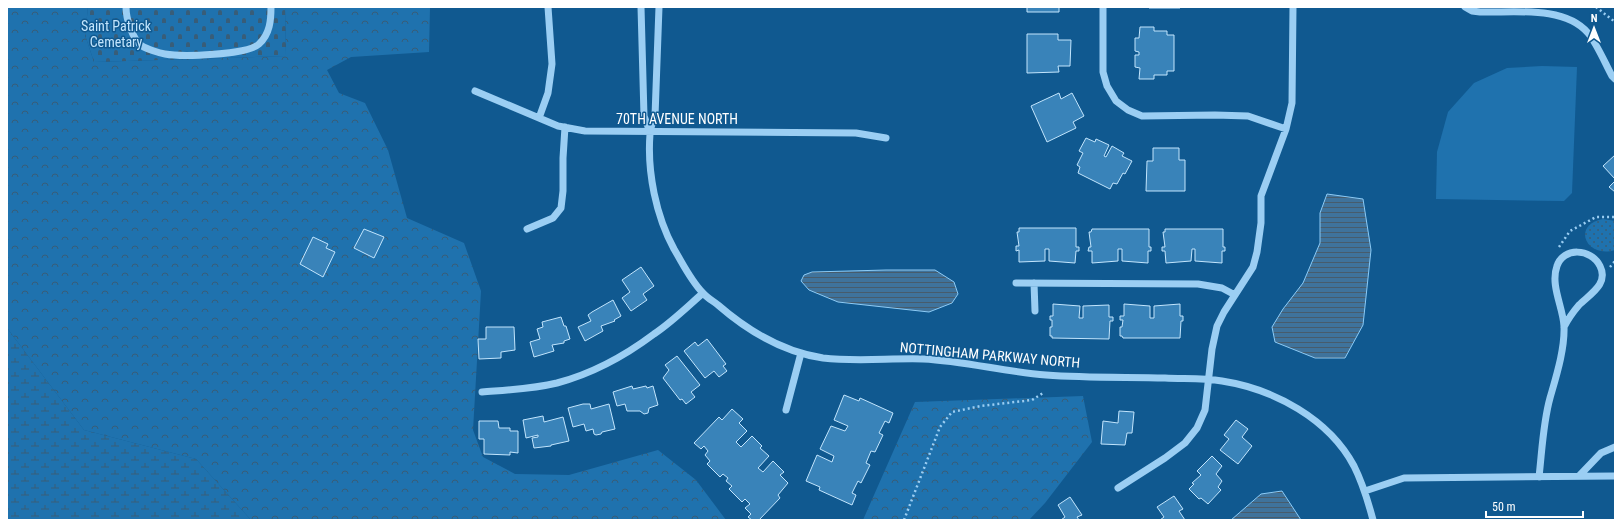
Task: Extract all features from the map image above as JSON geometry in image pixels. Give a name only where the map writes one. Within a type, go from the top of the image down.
[{"type":"street","points":[[126,7],[130,29],[141,46],[165,54],[198,55],[236,52],[258,44],[269,30],[272,7]]},
{"type":"street","points":[[539,118],[548,93],[552,64],[548,7]]},
{"type":"street","name":"NOTTINGHAM PARKWAY NORTH","points":[[641,7],[644,116],[650,132]]},
{"type":"street","name":"NOTTINGHAM PARKWAY NORTH","points":[[659,7],[655,116],[650,132],[650,160],[652,180],[660,217],[671,243],[687,271],[703,293],[737,322],[776,344],[801,353],[822,358],[850,360],[924,359],[960,362],[1045,375],[1208,379],[1240,385],[1267,393],[1292,405],[1316,421],[1335,440],[1348,458],[1365,491],[1373,520]]},
{"type":"street","points":[[1103,7],[1103,72],[1107,86],[1116,101],[1128,110],[1142,116],[1248,116],[1286,129]]},
{"type":"street","points":[[1118,488],[1165,458],[1185,443],[1197,428],[1205,410],[1212,349],[1217,326],[1235,294],[1253,267],[1257,252],[1261,223],[1261,196],[1286,129],[1292,103],[1293,7]]},
{"type":"street","points":[[1466,7],[1472,11],[1480,12],[1549,13],[1573,20],[1588,33],[1615,79]]},
{"type":"street","points":[[1541,7],[1549,13]]},
{"type":"street","name":"70TH AVENUE NORTH","points":[[475,91],[539,118],[566,127],[585,131],[856,132],[886,138]]},
{"type":"street","points":[[527,229],[553,218],[561,208],[566,127]]},
{"type":"street","points":[[1539,477],[1544,433],[1550,399],[1556,379],[1564,328],[1555,279],[1556,267],[1562,258],[1573,252],[1589,254],[1596,260],[1601,268],[1602,281],[1596,290],[1578,307],[1564,328]]},
{"type":"street","points":[[1016,283],[1198,284],[1222,288],[1235,294]]},
{"type":"street","points":[[1034,283],[1035,311]]},
{"type":"street","points":[[482,392],[524,389],[558,382],[590,371],[622,355],[655,334],[703,293]]},
{"type":"street","points":[[786,410],[801,353]]},
{"type":"street","points":[[1579,476],[1601,453],[1615,447]]},
{"type":"street","points":[[1365,491],[1404,478],[1615,476]]},
{"type":"path","points":[[1596,7],[1615,22]]},
{"type":"path","points":[[1562,258],[1559,247],[1570,231],[1596,217],[1615,218]]},
{"type":"path","points":[[904,520],[940,427],[952,412],[981,406],[1032,400],[1043,393]]},
{"type":"green space","points":[[7,7],[88,7],[85,35],[94,62],[286,56],[285,7],[430,7],[429,52],[351,57],[327,70],[339,93],[365,103],[388,150],[407,218],[464,243],[481,291],[473,430],[483,457],[515,474],[569,475],[658,450],[696,480],[726,520],[251,520],[196,459],[84,430],[7,328]]},
{"type":"green space","name":"Saint Patrick Cemetary","points":[[88,7],[285,7],[286,56],[94,62],[85,35]]},
{"type":"green space","points":[[1542,66],[1577,67],[1572,193],[1564,201],[1436,199],[1437,152],[1448,112],[1474,83],[1507,68]]},
{"type":"green space","points":[[1603,219],[1615,221],[1615,250],[1596,250],[1590,246],[1586,240],[1585,234],[1587,228],[1593,222]]},
{"type":"green space","points":[[7,328],[84,430],[196,459],[251,520],[7,520]]},
{"type":"green space","points":[[1083,396],[1092,442],[1045,503],[1029,520],[863,520],[915,402]]},
{"type":"shaded area","points":[[1327,194],[1363,199],[1371,250],[1363,325],[1345,358],[1315,358],[1275,342],[1272,327],[1283,309],[1303,283],[1320,243],[1320,213]]},
{"type":"shaded area","points":[[935,270],[954,282],[958,294],[952,303],[929,312],[838,302],[809,290],[801,281],[804,275],[812,272]]},
{"type":"shaded area","points":[[1282,491],[1301,520],[1231,520],[1261,494]]},
{"type":"building","points":[[1027,7],[1059,7],[1059,12],[1027,12]]},
{"type":"building","points":[[1180,7],[1180,8],[1149,8]]},
{"type":"building","points":[[1140,27],[1154,27],[1154,31],[1167,31],[1167,35],[1174,35],[1174,71],[1167,71],[1167,75],[1154,75],[1154,79],[1139,79],[1140,68],[1135,67],[1135,55],[1139,55],[1139,52],[1135,51],[1135,38],[1139,38]]},
{"type":"building","points":[[1027,34],[1058,34],[1058,40],[1071,40],[1070,66],[1058,66],[1059,72],[1027,73]]},
{"type":"building","points":[[1059,93],[1061,99],[1072,93],[1084,116],[1073,122],[1076,128],[1047,142],[1031,106]]},
{"type":"building","points":[[1086,138],[1095,142],[1096,139],[1109,145],[1104,156],[1106,157],[1112,146],[1124,153],[1122,156],[1132,161],[1125,174],[1123,173],[1117,184],[1113,183],[1110,189],[1078,173],[1080,167],[1077,165],[1083,153],[1079,151]]},
{"type":"building","points":[[1153,148],[1179,148],[1179,160],[1185,160],[1185,191],[1146,191],[1147,161],[1153,161]]},
{"type":"building","points":[[1615,155],[1615,179],[1603,166]]},
{"type":"building","points":[[1615,181],[1615,192],[1609,187]]},
{"type":"building","points":[[1019,228],[1076,228],[1076,247],[1079,247],[1079,251],[1076,251],[1075,263],[1049,261],[1049,249],[1045,249],[1045,261],[1019,262],[1019,250],[1016,251],[1016,246],[1019,246],[1017,232],[1019,232]]},
{"type":"building","points":[[364,229],[384,237],[374,258],[354,248]]},
{"type":"building","points":[[1092,229],[1149,229],[1149,247],[1151,247],[1151,251],[1148,251],[1148,263],[1122,261],[1122,249],[1118,249],[1118,261],[1092,263],[1092,251],[1088,251],[1089,247],[1091,247],[1089,232],[1091,232]]},
{"type":"building","points":[[1165,229],[1223,229],[1223,247],[1225,247],[1225,251],[1222,251],[1222,263],[1195,261],[1195,249],[1192,249],[1191,261],[1166,263],[1165,251],[1162,251],[1162,247],[1165,247],[1163,232],[1165,232]]},
{"type":"building","points":[[313,237],[328,244],[326,248],[335,252],[323,277],[300,264]]},
{"type":"building","points":[[641,267],[654,286],[643,294],[647,300],[631,311],[622,298],[630,292],[622,280]]},
{"type":"building","points":[[613,300],[621,316],[614,320],[615,321],[601,326],[603,331],[585,341],[578,327],[591,321],[588,315]]},
{"type":"building","points":[[1053,304],[1080,306],[1079,318],[1083,318],[1083,306],[1109,305],[1109,317],[1113,317],[1113,321],[1110,321],[1109,339],[1052,338],[1052,336],[1050,336],[1052,320],[1050,320],[1050,316],[1053,316]]},
{"type":"building","points":[[1124,304],[1150,306],[1150,318],[1154,318],[1154,306],[1180,304],[1180,316],[1183,316],[1183,321],[1181,321],[1180,338],[1123,338],[1120,336],[1120,327],[1122,327],[1123,320],[1120,320],[1120,316],[1124,316]]},
{"type":"building","points":[[561,317],[564,326],[566,326],[570,339],[564,341],[564,343],[552,345],[554,351],[534,357],[530,342],[540,339],[537,329],[543,327],[542,322]]},
{"type":"building","points":[[486,327],[514,327],[515,350],[501,352],[501,358],[479,359],[478,339],[486,339]]},
{"type":"building","points":[[707,339],[726,364],[723,366],[727,371],[719,377],[714,371],[705,378],[684,351],[695,342],[698,346]]},
{"type":"building","points":[[677,356],[700,385],[691,392],[695,397],[686,404],[682,399],[680,400],[663,378],[669,370],[665,365]]},
{"type":"building","points":[[632,386],[633,389],[653,386],[658,405],[649,408],[648,413],[644,414],[640,411],[627,411],[625,404],[617,406],[613,392]]},
{"type":"building","points":[[844,395],[859,401],[860,398],[893,413],[889,423],[885,421],[879,433],[883,435],[875,452],[871,451],[866,463],[870,465],[861,483],[858,481],[852,493],[856,495],[852,505],[819,490],[820,487],[806,481],[817,455],[832,462],[834,456],[820,449],[831,426],[845,431],[848,426],[834,420]]},
{"type":"building","points":[[583,404],[590,404],[591,409],[609,404],[615,429],[596,435],[594,434],[593,429],[586,431],[584,424],[573,427],[568,408]]},
{"type":"building","points":[[732,409],[743,419],[739,423],[747,431],[736,442],[741,447],[752,436],[762,446],[760,448],[769,456],[758,468],[763,472],[773,461],[784,472],[780,475],[788,483],[778,495],[780,498],[759,520],[752,520],[748,517],[751,514],[745,508],[750,504],[745,499],[742,502],[729,489],[732,486],[726,481],[728,478],[723,474],[720,477],[707,464],[710,461],[705,455],[708,451],[704,446],[701,449],[694,443],[719,417],[722,420]]},
{"type":"building","points":[[1119,411],[1134,412],[1132,433],[1127,433],[1125,445],[1101,444],[1103,421],[1118,423]]},
{"type":"building","points":[[543,416],[544,422],[563,417],[569,441],[551,446],[534,448],[532,438],[538,437],[538,435],[526,438],[523,420]]},
{"type":"building","points":[[1236,420],[1248,429],[1242,437],[1252,446],[1238,464],[1220,450],[1229,439],[1224,435]]},
{"type":"building","points":[[479,421],[498,421],[499,428],[510,428],[510,431],[518,431],[518,453],[510,452],[510,455],[484,454],[484,439],[479,439]]},
{"type":"building","points":[[1212,456],[1222,466],[1216,474],[1222,481],[1218,487],[1221,490],[1208,504],[1201,498],[1199,499],[1189,489],[1194,484],[1192,483],[1201,475],[1197,471]]},
{"type":"building","points":[[1174,496],[1183,509],[1179,511],[1185,520],[1160,520],[1164,517],[1157,507]]},
{"type":"building","points":[[1070,497],[1082,515],[1077,517],[1079,520],[1061,520],[1065,517],[1058,505]]}]
